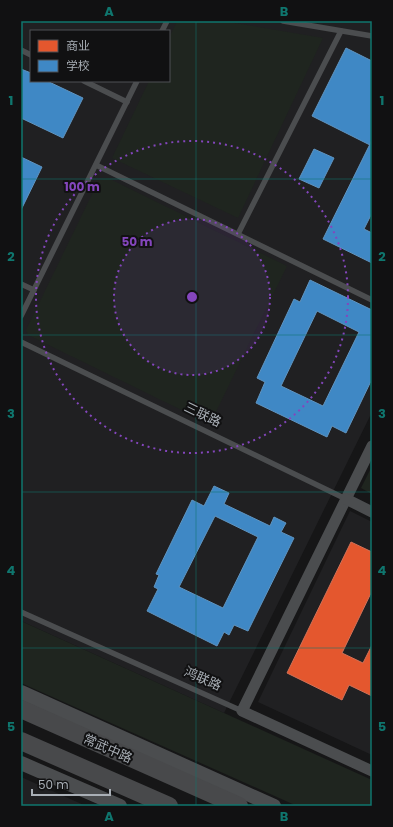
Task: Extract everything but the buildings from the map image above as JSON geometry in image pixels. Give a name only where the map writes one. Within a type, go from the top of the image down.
[{"type":"main road","name":"常武中路","points":[[21,709],[239,806]]},
{"type":"main road","points":[[21,741],[169,806]]},
{"type":"street","points":[[242,710],[372,446]]},
{"type":"street","name":"三联路","points":[[346,499],[372,512]]},
{"type":"street","points":[[21,692],[274,806]]},
{"type":"street","name":"鸿联路","points":[[242,710],[372,771]]},
{"type":"street","points":[[21,763],[120,806]]},
{"type":"lane","points":[[162,30],[167,21]]},
{"type":"lane","points":[[283,21],[372,36]]},
{"type":"lane","points":[[238,234],[341,31]]},
{"type":"lane","points":[[21,50],[30,54]]},
{"type":"lane","points":[[86,82],[127,102]]},
{"type":"lane","points":[[21,316],[137,82]]},
{"type":"lane","points":[[96,165],[372,300]]},
{"type":"lane","points":[[21,284],[34,290]]},
{"type":"lane","name":"三联路","points":[[21,342],[346,499]]},
{"type":"lane","name":"鸿联路","points":[[21,612],[242,710]]},
{"type":"shaded area","points":[[21,21],[372,21],[372,412],[224,713],[21,621]]},
{"type":"shaded area","points":[[177,21],[223,21],[323,38],[238,218],[112,158],[149,82],[170,82],[170,36]]},
{"type":"shaded area","points":[[108,178],[287,266],[210,424],[28,335],[26,330],[99,180]]},
{"type":"shaded area","points":[[372,466],[372,494],[361,488]]},
{"type":"shaded area","points":[[350,511],[372,522],[372,755],[258,702]]},
{"type":"shaded area","points":[[21,621],[372,780],[372,806],[297,806],[21,683]]},
{"type":"shaded area","points":[[21,777],[86,806],[21,806]]}]
